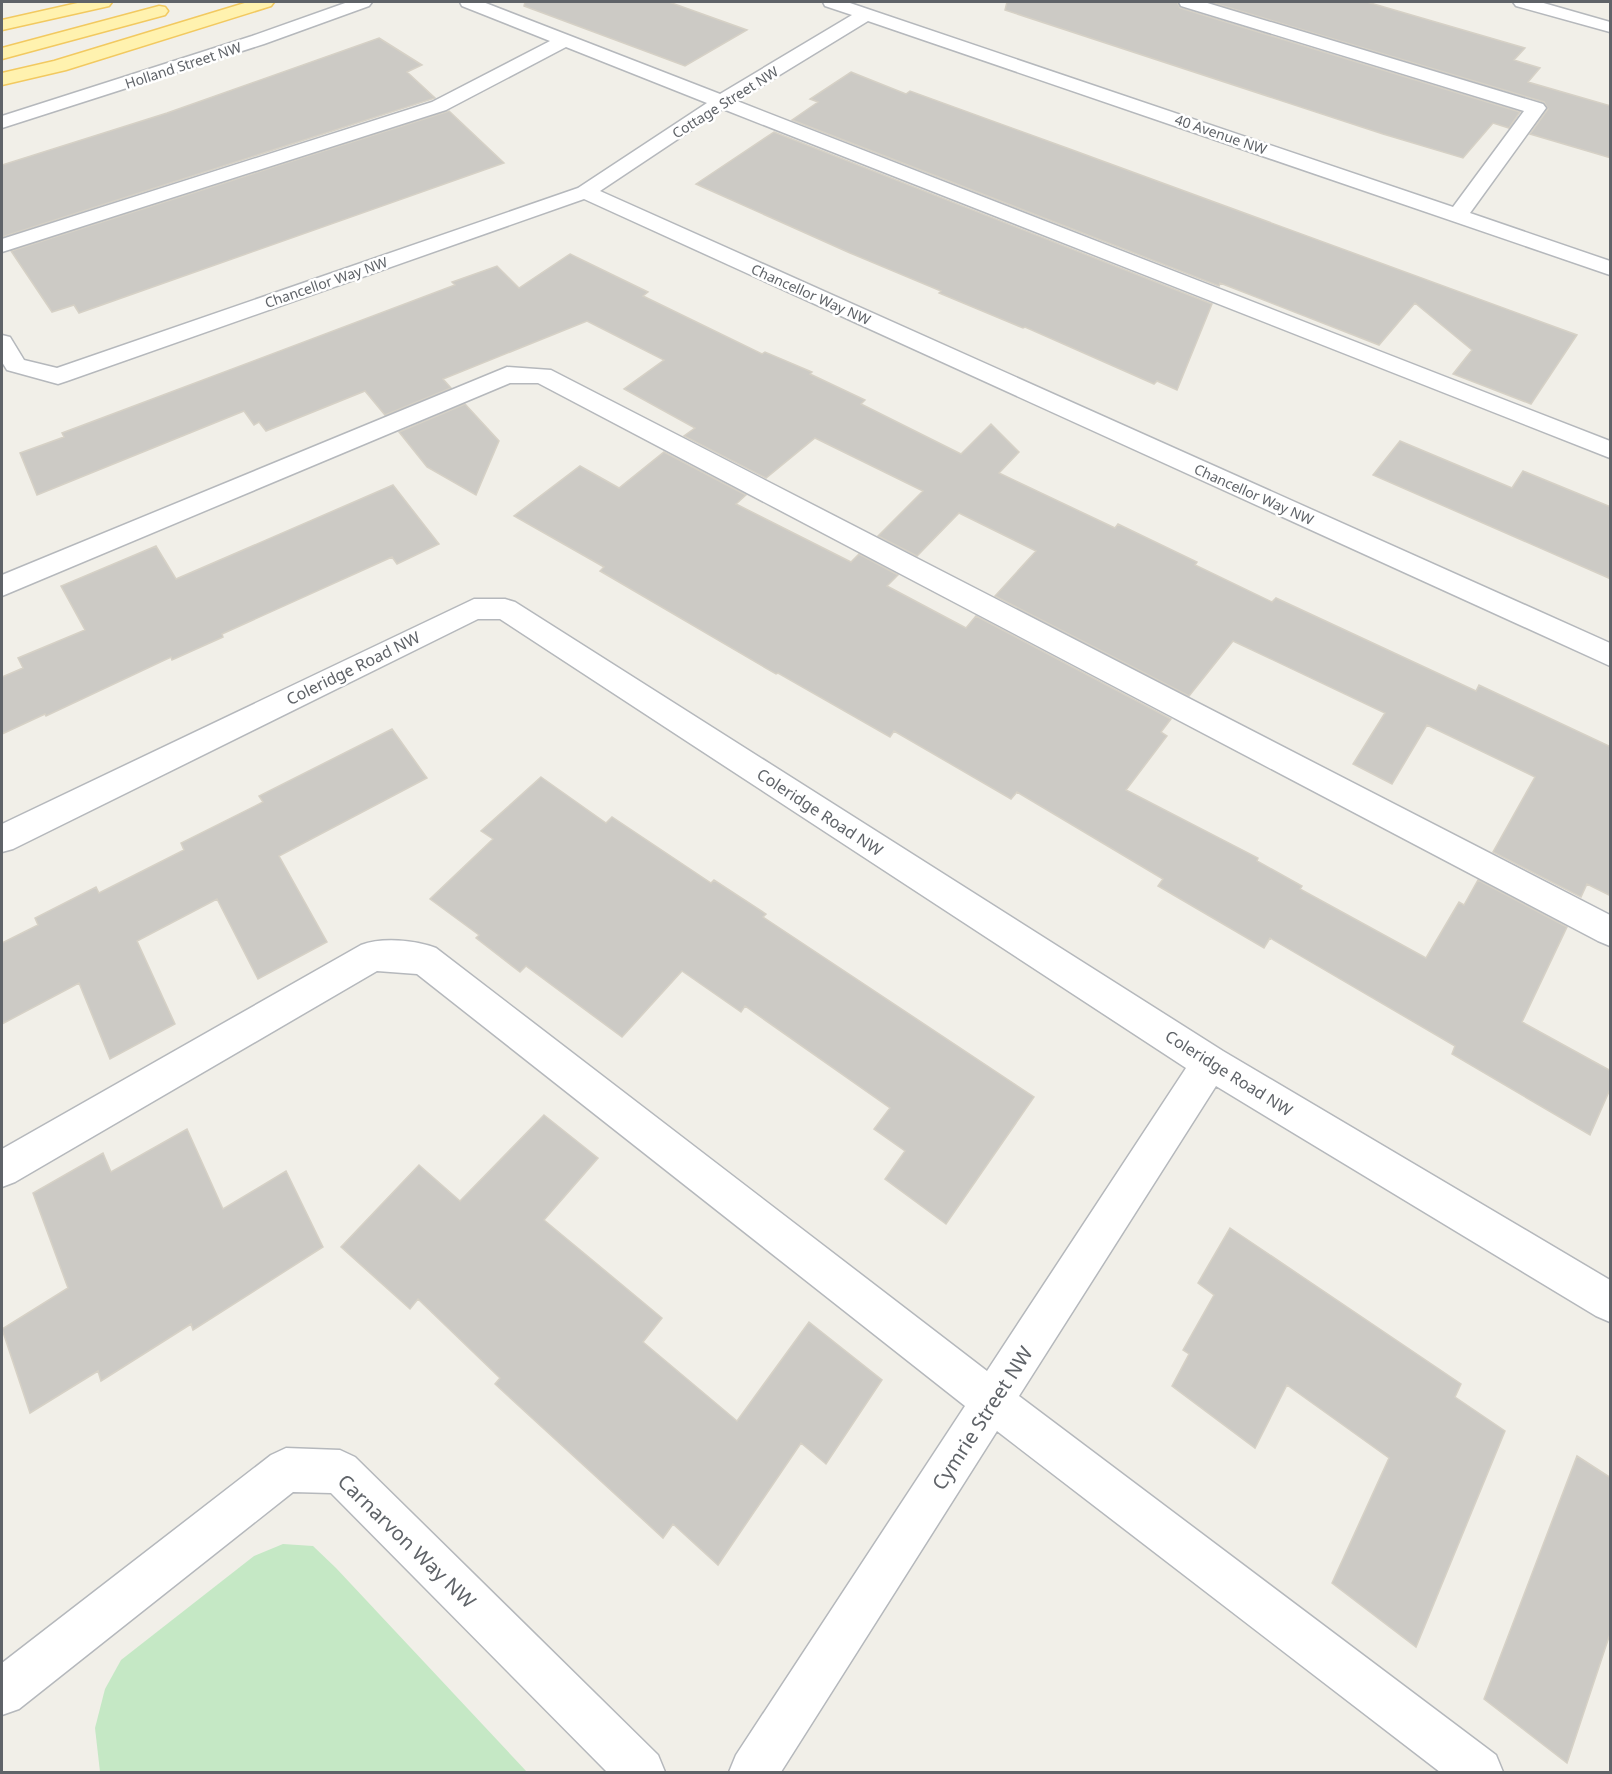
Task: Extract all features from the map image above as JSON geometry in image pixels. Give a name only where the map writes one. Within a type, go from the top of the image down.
[{"type":"main road","points":[[2,25],[103,2]]},
{"type":"main road","points":[[2,79],[59,66],[265,2]]},
{"type":"main road","points":[[2,54],[84,34],[181,5]]},
{"type":"street","name":"Holland Street NW","points":[[2,122],[247,44],[363,2]]},
{"type":"street","points":[[468,2],[1611,450]]},
{"type":"street","name":"40 Avenue NW","points":[[831,2],[1611,268]]},
{"type":"street","points":[[1187,2],[1536,108],[1458,215]]},
{"type":"street","points":[[1522,2],[1607,20]]},
{"type":"street","name":"Cottage Street NW","points":[[585,192],[721,102],[866,14]]},
{"type":"street","points":[[2,246],[439,106],[565,40]]},
{"type":"street","name":"Chancellor Way NW","points":[[2,342],[15,366],[58,376],[585,192],[1611,655]]},
{"type":"street","points":[[2,586],[507,375],[542,375],[1611,931]]},
{"type":"street","name":"Coleridge Road NW","points":[[2,839],[474,609],[505,609],[1210,1063],[1608,1290]]},
{"type":"street","points":[[2,1169],[373,956],[424,959],[993,1402],[1479,1773]]},
{"type":"street","name":"Cymrie Street NW","points":[[753,1773],[1210,1063]]},
{"type":"street","name":"Carnarvon Way NW","points":[[2,1692],[286,1470],[340,1472],[641,1773]]},
{"type":"green space","points":[[283,1544],[313,1546],[527,1772],[100,1772],[95,1728],[105,1689],[121,1660],[254,1556]]},
{"type":"building","points":[[525,2],[669,2],[747,30],[685,66],[524,6]]},
{"type":"building","points":[[1007,2],[1177,2],[1180,8],[1520,112],[1509,128],[1493,123],[1463,158],[1005,10]]},
{"type":"building","points":[[1210,2],[1367,2],[1525,48],[1514,60],[1540,68],[1528,82],[1611,106],[1611,158],[1530,134],[1548,109],[1544,102]]},
{"type":"building","points":[[379,38],[422,65],[407,72],[435,98],[2,237],[2,165],[167,113]]},
{"type":"building","points":[[851,72],[906,94],[910,91],[1577,335],[1531,404],[1453,374],[1472,350],[1415,303],[1379,345],[1220,283],[1219,286],[792,120],[818,102],[810,99]]},
{"type":"building","points":[[449,111],[504,163],[79,313],[74,305],[52,312],[11,251]]},
{"type":"building","points":[[774,132],[1212,304],[1177,390],[1157,381],[1154,384],[1025,327],[939,293],[941,291],[696,184]]},
{"type":"building","points":[[570,254],[648,292],[643,296],[762,354],[765,352],[812,372],[810,374],[865,400],[861,404],[961,454],[991,424],[1019,452],[999,473],[1115,528],[1118,524],[1272,602],[1276,598],[1476,691],[1479,685],[1611,747],[1611,896],[1587,884],[1581,897],[1493,852],[1535,777],[1427,725],[1392,784],[1353,764],[1385,713],[1233,641],[1189,696],[995,596],[1036,551],[959,513],[917,556],[878,536],[923,491],[815,438],[766,478],[684,436],[695,428],[624,389],[664,360],[587,321],[443,379],[451,388],[385,415],[365,391],[266,431],[259,422],[254,425],[244,411],[37,495],[20,453],[64,437],[62,433],[455,285],[452,282],[497,266],[519,288]]},
{"type":"building","points":[[465,404],[499,441],[476,495],[427,467],[399,432]]},
{"type":"building","points":[[1400,441],[1512,488],[1523,471],[1611,507],[1611,579],[1373,475]]},
{"type":"building","points":[[664,452],[746,495],[736,504],[851,562],[859,554],[898,575],[887,586],[966,628],[976,616],[1171,719],[1161,732],[1167,736],[1126,790],[1258,858],[1257,861],[1302,886],[1300,889],[1426,958],[1459,902],[1464,905],[1478,880],[1567,927],[1522,1022],[1611,1071],[1611,1087],[1590,1135],[1452,1054],[1455,1046],[1270,938],[1264,948],[1158,886],[1163,879],[1017,792],[1011,799],[894,731],[890,737],[778,673],[776,674],[600,571],[604,567],[514,516],[580,466],[619,488]]},
{"type":"building","points":[[393,485],[439,544],[397,564],[392,557],[222,634],[223,637],[172,660],[171,657],[46,716],[45,714],[2,734],[2,677],[23,668],[18,658],[85,630],[61,586],[156,546],[176,579]]},
{"type":"building","points":[[392,729],[427,778],[279,856],[327,942],[258,979],[217,899],[137,941],[175,1024],[110,1059],[79,983],[2,1024],[2,943],[38,925],[35,918],[96,887],[99,893],[184,850],[181,843],[263,802],[259,796]]},
{"type":"building","points":[[541,777],[606,823],[612,817],[711,883],[714,880],[766,914],[763,917],[1034,1097],[946,1224],[885,1179],[905,1151],[874,1129],[890,1108],[745,1006],[741,1012],[682,971],[622,1037],[526,966],[520,972],[476,938],[479,935],[430,899],[493,839],[481,831]]},
{"type":"building","points":[[544,1115],[598,1158],[544,1220],[662,1318],[643,1342],[737,1421],[809,1322],[882,1380],[826,1464],[801,1443],[718,1565],[673,1524],[663,1538],[495,1384],[500,1378],[418,1299],[410,1309],[341,1247],[419,1165],[460,1201]]},
{"type":"building","points":[[187,1129],[223,1209],[286,1171],[323,1247],[193,1330],[191,1324],[101,1381],[98,1371],[30,1413],[2,1329],[68,1288],[33,1193],[103,1153],[111,1172]]},
{"type":"building","points":[[1230,1228],[1461,1384],[1455,1397],[1505,1431],[1416,1647],[1332,1583],[1389,1458],[1287,1385],[1255,1448],[1172,1386],[1189,1354],[1183,1350],[1214,1295],[1198,1283]]},
{"type":"building","points":[[1577,1456],[1611,1478],[1611,1631],[1567,1763],[1484,1699]]}]
